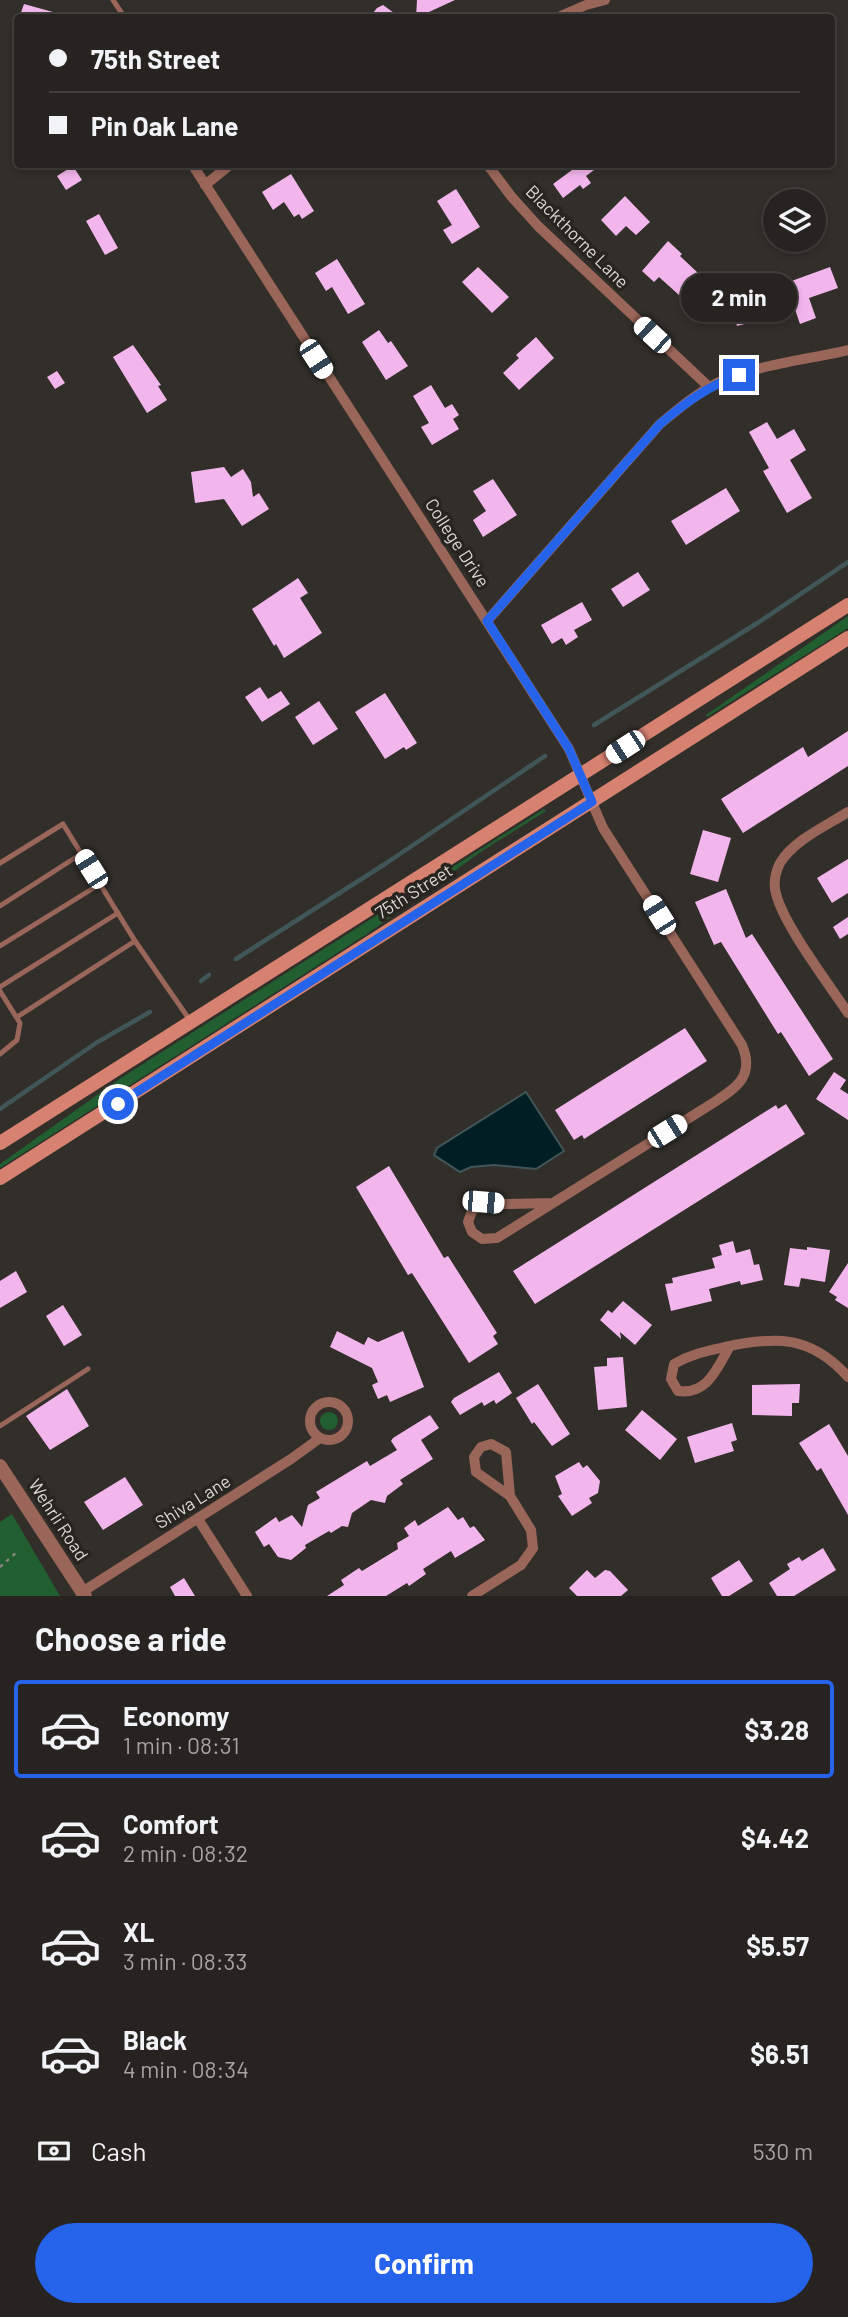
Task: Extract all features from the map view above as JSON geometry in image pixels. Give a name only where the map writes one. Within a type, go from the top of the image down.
[{"type":"main road","name":"75th Street","points":[[0,1143],[848,606]]},
{"type":"main road","name":"75th Street","points":[[0,1178],[848,638]]},
{"type":"street","points":[[565,14],[605,0]]},
{"type":"street","name":"College Drive","points":[[194,168],[569,749],[603,828],[742,1045],[746,1056],[747,1065],[735,1088],[553,1203],[497,1238],[482,1240],[472,1232],[468,1222],[472,1211],[483,1202],[553,1203]]},
{"type":"street","points":[[205,185],[225,168]]},
{"type":"street","name":"Blackthorne Lane","points":[[490,168],[538,226],[709,387]]},
{"type":"street","points":[[487,621],[660,424],[688,400],[709,387],[739,375],[848,350]]},
{"type":"street","points":[[848,812],[788,853],[775,876],[775,888],[791,926],[848,1013]]},
{"type":"street","points":[[730,1346],[704,1386],[691,1393],[678,1391],[671,1379],[674,1364],[690,1354],[757,1340],[779,1339],[798,1343],[830,1358],[848,1377]]},
{"type":"street","name":"Shiva Lane","points":[[83,1594],[320,1438]]},
{"type":"street","points":[[472,1596],[522,1565],[533,1548],[531,1530],[510,1496],[476,1472],[474,1457],[481,1447],[491,1444],[506,1452],[510,1496]]},
{"type":"street","name":"Wehrli Road","points":[[1,1469],[83,1594]]},
{"type":"street","points":[[198,1519],[247,1596]]},
{"type":"lane","points":[[0,863],[63,824],[135,941],[191,1022]]},
{"type":"lane","points":[[0,906],[82,854]]},
{"type":"lane","points":[[0,946],[100,884]]},
{"type":"lane","points":[[0,1054],[18,1040],[20,1023],[0,989],[118,913]]},
{"type":"lane","points":[[17,1017],[135,941]]},
{"type":"lane","points":[[0,1426],[88,1369]]},
{"type":"path","points":[[0,1567],[18,1551]]},
{"type":"green space","points":[[848,616],[848,628],[707,717],[706,715]]},
{"type":"green space","points":[[544,809],[546,811],[482,851],[370,932],[0,1168],[0,1164],[121,1078]]},
{"type":"green space","points":[[325,1412],[333,1412],[338,1421],[336,1428],[325,1430],[320,1425],[320,1417]]},
{"type":"green space","points":[[12,1514],[60,1596],[0,1596],[0,1522]]},
{"type":"water","points":[[526,1092],[564,1151],[536,1169],[494,1165],[471,1167],[460,1172],[434,1155],[437,1148]]},
{"type":"building","points":[[417,0],[455,0],[425,14],[416,14]]},
{"type":"building","points":[[24,4],[60,14],[20,14]]},
{"type":"building","points":[[383,5],[395,14],[372,14]]},
{"type":"building","points":[[74,168],[82,180],[66,190],[57,176]]},
{"type":"building","points":[[570,168],[597,168],[586,176],[591,183],[583,189],[580,185],[563,198],[553,184],[572,170]]},
{"type":"building","points":[[291,174],[314,211],[302,219],[299,214],[294,217],[284,202],[273,210],[262,192]]},
{"type":"building","points":[[456,189],[480,227],[452,244],[443,230],[452,225],[437,201]]},
{"type":"building","points":[[625,196],[650,222],[636,235],[626,226],[616,236],[601,220]]},
{"type":"building","points":[[99,214],[118,248],[105,255],[86,221]]},
{"type":"building","points":[[668,241],[698,273],[679,295],[659,277],[654,282],[642,271]]},
{"type":"building","points":[[337,259],[365,304],[348,314],[332,287],[326,291],[315,273]]},
{"type":"building","points":[[478,267],[509,297],[492,313],[462,282]]},
{"type":"building","points":[[830,267],[838,288],[809,298],[816,318],[800,324],[786,283]]},
{"type":"building","points":[[759,301],[764,319],[737,326],[732,308]]},
{"type":"building","points":[[379,330],[388,343],[391,341],[408,366],[386,380],[362,342]]},
{"type":"building","points":[[536,337],[554,358],[519,390],[503,373],[519,358],[516,355]]},
{"type":"building","points":[[133,345],[161,385],[158,386],[167,400],[147,413],[113,357]]},
{"type":"building","points":[[57,371],[65,383],[55,389],[47,377]]},
{"type":"building","points":[[431,385],[445,408],[452,404],[459,415],[453,419],[459,429],[432,445],[421,427],[429,423],[413,396]]},
{"type":"building","points":[[767,422],[777,439],[794,429],[806,450],[790,460],[812,498],[787,513],[763,471],[769,468],[749,432]]},
{"type":"building","points":[[224,467],[231,477],[243,469],[251,482],[253,497],[259,493],[269,509],[242,526],[224,499],[195,503],[191,472]]},
{"type":"building","points":[[493,479],[517,515],[483,537],[473,520],[486,511],[473,491]]},
{"type":"building","points":[[726,488],[740,511],[686,545],[671,521]]},
{"type":"building","points":[[638,572],[650,590],[623,607],[611,589]]},
{"type":"building","points":[[298,578],[308,593],[300,598],[322,633],[284,658],[252,609]]},
{"type":"building","points":[[582,602],[592,620],[574,630],[578,637],[566,645],[562,638],[552,644],[541,625]]},
{"type":"building","points":[[260,687],[268,699],[281,691],[290,704],[262,722],[245,697]]},
{"type":"building","points":[[385,693],[417,743],[406,750],[404,747],[385,759],[355,712]]},
{"type":"building","points":[[319,701],[338,729],[313,745],[295,717]]},
{"type":"building","points":[[848,731],[848,766],[743,833],[721,799],[803,747],[808,757]]},
{"type":"building","points":[[703,830],[731,838],[718,882],[690,874]]},
{"type":"building","points":[[848,859],[848,893],[832,903],[817,878]]},
{"type":"building","points":[[726,889],[746,938],[752,934],[833,1059],[809,1076],[781,1032],[778,1034],[721,942],[714,945],[695,902]]},
{"type":"building","points":[[848,917],[848,934],[840,939],[833,927]]},
{"type":"building","points":[[685,1028],[707,1061],[584,1139],[582,1135],[574,1140],[555,1110]]},
{"type":"building","points":[[834,1072],[846,1080],[840,1089],[848,1094],[848,1120],[816,1099]]},
{"type":"building","points":[[786,1104],[805,1134],[535,1304],[513,1271],[776,1105],[778,1109]]},
{"type":"building","points":[[389,1166],[444,1258],[448,1256],[497,1333],[493,1336],[498,1344],[469,1363],[412,1273],[408,1275],[356,1187]]},
{"type":"building","points":[[733,1241],[736,1253],[750,1249],[754,1265],[759,1264],[763,1280],[741,1285],[740,1281],[709,1289],[712,1301],[671,1311],[665,1284],[673,1283],[672,1278],[715,1268],[712,1258],[722,1255],[719,1245]]},
{"type":"building","points":[[807,1247],[830,1250],[825,1282],[801,1278],[799,1287],[784,1285],[790,1248],[807,1250]]},
{"type":"building","points":[[848,1263],[848,1308],[835,1300],[837,1297],[829,1292]]},
{"type":"building","points":[[16,1271],[27,1292],[0,1308],[0,1281]]},
{"type":"building","points":[[623,1301],[652,1325],[635,1345],[620,1332],[621,1339],[600,1320],[608,1310],[612,1313]]},
{"type":"building","points":[[63,1305],[82,1335],[64,1346],[46,1316]]},
{"type":"building","points":[[337,1331],[364,1345],[368,1337],[378,1342],[403,1331],[424,1387],[390,1402],[387,1395],[378,1399],[372,1385],[378,1382],[372,1368],[330,1347]]},
{"type":"building","points":[[623,1357],[627,1407],[598,1410],[594,1367],[607,1366],[607,1358]]},
{"type":"building","points":[[499,1372],[512,1393],[496,1404],[494,1400],[484,1406],[482,1402],[460,1415],[451,1402],[454,1398]]},
{"type":"building","points":[[538,1384],[570,1434],[552,1446],[534,1422],[532,1424],[516,1398]]},
{"type":"building","points":[[800,1384],[799,1403],[792,1403],[792,1416],[752,1415],[752,1385]]},
{"type":"building","points":[[67,1389],[89,1426],[50,1450],[26,1416]]},
{"type":"building","points":[[642,1410],[677,1439],[660,1460],[625,1430]]},
{"type":"building","points":[[430,1415],[439,1428],[421,1440],[433,1459],[400,1480],[403,1484],[387,1496],[385,1503],[371,1500],[352,1513],[348,1527],[342,1526],[331,1533],[329,1531],[305,1545],[306,1548],[291,1560],[278,1557],[269,1544],[264,1547],[255,1532],[276,1517],[279,1522],[292,1515],[302,1527],[308,1505],[320,1498],[316,1492],[367,1461],[370,1466],[397,1450],[391,1441],[393,1438]]},
{"type":"building","points":[[732,1423],[737,1440],[731,1442],[734,1451],[695,1463],[687,1437]]},
{"type":"building","points":[[829,1424],[848,1456],[848,1515],[821,1468],[817,1471],[799,1443]]},
{"type":"building","points":[[579,1462],[583,1468],[587,1465],[600,1481],[598,1493],[589,1498],[592,1503],[572,1516],[558,1496],[562,1494],[555,1476]]},
{"type":"building","points":[[125,1477],[143,1505],[103,1530],[84,1502]]},
{"type":"building","points":[[448,1507],[458,1520],[463,1517],[470,1528],[474,1526],[485,1540],[455,1558],[451,1551],[423,1569],[426,1574],[409,1586],[407,1583],[386,1596],[327,1596],[344,1585],[341,1580],[359,1568],[362,1571],[398,1549],[397,1543],[409,1536],[404,1528],[415,1520],[418,1526]]},
{"type":"building","points":[[823,1548],[836,1570],[794,1596],[777,1596],[769,1583],[790,1569],[787,1564],[799,1557],[802,1561]]},
{"type":"building","points":[[739,1560],[753,1581],[729,1596],[722,1596],[711,1578]]},
{"type":"building","points":[[587,1570],[595,1578],[605,1570],[610,1571],[628,1590],[621,1596],[577,1596],[569,1588]]},
{"type":"building","points":[[184,1578],[195,1596],[175,1596],[170,1587]]},
{"type":"waterway","points":[[594,725],[759,622],[848,562]]},
{"type":"waterway","points":[[236,959],[385,864],[545,756]]},
{"type":"waterway","points":[[201,981],[209,975]]},
{"type":"waterway","points":[[0,1109],[96,1043],[150,1012]]},
{"type":"route","points":[[118,1104],[592,802],[569,749],[487,621],[660,424],[688,400],[709,387],[739,375]]}]
